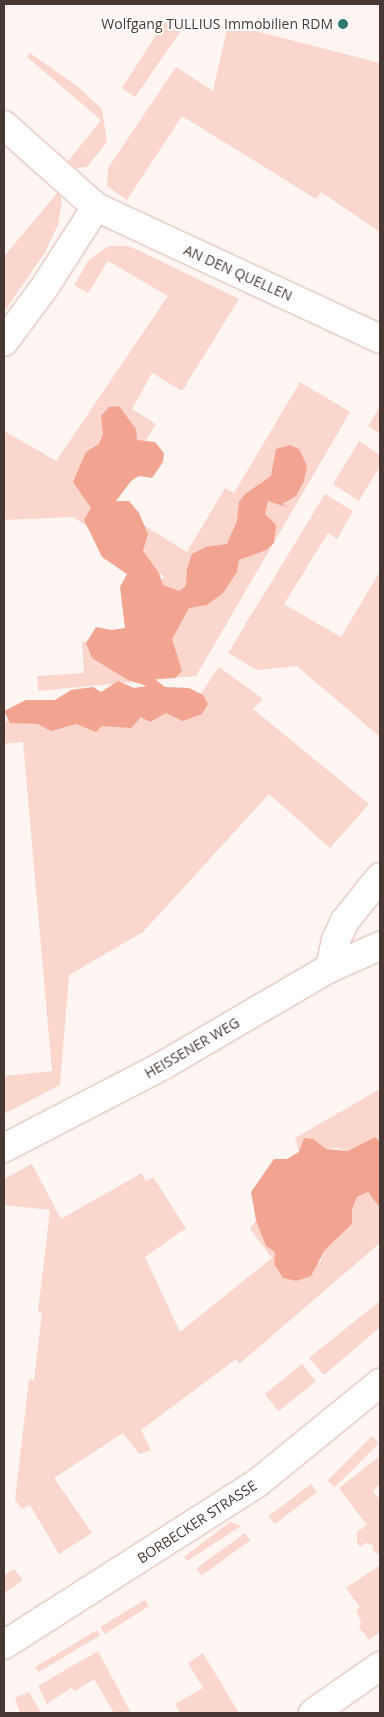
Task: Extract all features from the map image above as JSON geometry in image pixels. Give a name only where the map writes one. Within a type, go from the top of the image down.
[{"type":"street","name":"AN DEN QUELLEN","points":[[4,125],[96,207],[380,339]]},
{"type":"street","points":[[4,342],[44,288],[96,207]]},
{"type":"street","points":[[330,968],[336,940],[345,921],[380,877]]},
{"type":"street","name":"HEISSENER WEG","points":[[4,1148],[162,1066],[330,968],[380,946]]},
{"type":"street","name":"BORBECKER STRASSE","points":[[4,1645],[256,1484],[380,1383]]},
{"type":"street","points":[[313,1713],[380,1666]]},
{"type":"shaded area","points":[[166,19],[185,25],[135,97],[122,88]]},
{"type":"shaded area","points":[[228,24],[380,63],[380,232],[321,192],[316,199],[182,116],[127,200],[107,186],[108,168],[176,67],[213,91]]},
{"type":"shaded area","points":[[30,53],[78,87],[102,109],[107,142],[87,167],[76,168],[68,161],[101,120],[27,57]]},
{"type":"shaded area","points":[[58,192],[62,201],[58,225],[44,254],[4,312],[4,253],[6,254]]},
{"type":"shaded area","points":[[109,246],[128,246],[239,299],[182,391],[152,373],[132,409],[156,424],[108,503],[187,552],[225,488],[234,493],[300,382],[350,412],[196,676],[38,691],[37,676],[84,673],[82,642],[126,644],[164,576],[73,517],[4,520],[4,431],[56,461],[168,296],[108,261],[88,293],[74,285],[89,260]]},
{"type":"shaded area","points":[[119,406],[136,429],[137,440],[155,442],[164,453],[163,462],[152,478],[139,476],[131,481],[116,501],[129,501],[139,513],[148,534],[143,551],[159,573],[163,585],[179,591],[186,586],[187,569],[192,554],[206,547],[227,544],[237,521],[239,502],[245,494],[271,476],[276,449],[290,445],[299,449],[307,466],[304,481],[296,496],[282,504],[289,508],[268,501],[265,514],[276,525],[274,543],[266,550],[239,560],[237,572],[223,593],[207,605],[189,608],[172,639],[182,671],[175,678],[155,679],[165,687],[189,688],[203,695],[208,704],[202,714],[183,721],[166,713],[150,722],[141,717],[131,728],[102,726],[96,732],[76,724],[51,731],[38,724],[10,723],[4,711],[26,700],[55,700],[71,690],[93,687],[101,692],[118,681],[134,688],[147,686],[128,680],[92,658],[86,643],[96,627],[112,630],[125,628],[120,587],[127,574],[102,557],[84,520],[91,508],[73,482],[86,452],[99,444],[103,434],[101,416],[109,407]]},
{"type":"shaded area","points":[[380,406],[380,434],[368,426]]},
{"type":"shaded area","points":[[359,441],[380,455],[380,466],[359,501],[333,484]]},
{"type":"shaded area","points":[[325,494],[353,511],[337,539],[328,533],[284,604],[341,637],[380,571],[380,737],[297,666],[257,670],[228,653]]},
{"type":"shaded area","points":[[219,667],[263,699],[253,709],[369,804],[330,848],[269,794],[143,932],[69,975],[60,1085],[4,1114],[4,1076],[52,1071],[23,742],[4,744],[4,721],[190,709]]},
{"type":"shaded area","points":[[380,1089],[380,1142],[374,1137],[349,1151],[336,1148],[299,1152],[295,1138]]},
{"type":"shaded area","points":[[375,1137],[380,1142],[380,1208],[368,1192],[357,1197],[352,1210],[352,1224],[325,1250],[311,1276],[296,1281],[283,1278],[274,1264],[275,1252],[266,1246],[256,1220],[251,1192],[274,1159],[287,1159],[299,1152],[304,1138],[313,1139],[326,1149],[348,1151]]},
{"type":"shaded area","points":[[32,1164],[61,1219],[142,1173],[146,1181],[153,1177],[186,1228],[145,1257],[180,1332],[272,1258],[250,1229],[256,1220],[275,1252],[274,1264],[283,1278],[296,1281],[321,1261],[325,1250],[352,1224],[352,1210],[357,1197],[368,1192],[380,1208],[380,1243],[239,1364],[236,1359],[141,1430],[151,1450],[139,1454],[123,1433],[54,1478],[92,1533],[59,1554],[30,1505],[22,1509],[15,1500],[29,1379],[34,1380],[42,1313],[38,1312],[50,1210],[4,1205],[4,1179]]},
{"type":"shaded area","points":[[380,1301],[380,1327],[324,1375],[309,1358]]},
{"type":"shaded area","points":[[302,1364],[316,1381],[279,1411],[265,1394]]},
{"type":"shaded area","points":[[372,1436],[379,1443],[335,1488],[327,1481]]},
{"type":"shaded area","points":[[380,1456],[380,1484],[373,1491],[380,1500],[380,1556],[373,1550],[373,1545],[366,1543],[360,1547],[357,1542],[357,1532],[367,1525],[339,1488]]},
{"type":"shaded area","points":[[311,1484],[317,1492],[275,1524],[269,1516]]},
{"type":"shaded area","points":[[230,1522],[241,1526],[187,1561],[184,1557]]},
{"type":"shaded area","points":[[245,1533],[250,1540],[202,1576],[196,1568]]},
{"type":"shaded area","points":[[380,1565],[380,1632],[369,1640],[359,1627],[361,1622],[356,1610],[360,1607],[346,1588]]},
{"type":"shaded area","points":[[14,1569],[23,1580],[4,1593],[4,1575]]},
{"type":"shaded area","points":[[145,1600],[149,1606],[105,1634],[100,1627]]},
{"type":"shaded area","points":[[97,1630],[100,1635],[38,1672],[35,1667]]},
{"type":"shaded area","points":[[98,1651],[131,1713],[114,1713],[94,1679],[75,1691],[71,1688],[47,1704],[38,1686]]},
{"type":"shaded area","points":[[203,1653],[239,1713],[180,1713],[175,1704],[203,1688],[188,1663]]},
{"type":"shaded area","points":[[29,1692],[41,1713],[20,1713],[15,1698]]},
{"type":"place","name":"Wolfgang TULLIUS Immobilien RDM","points":[[343,24]]}]
